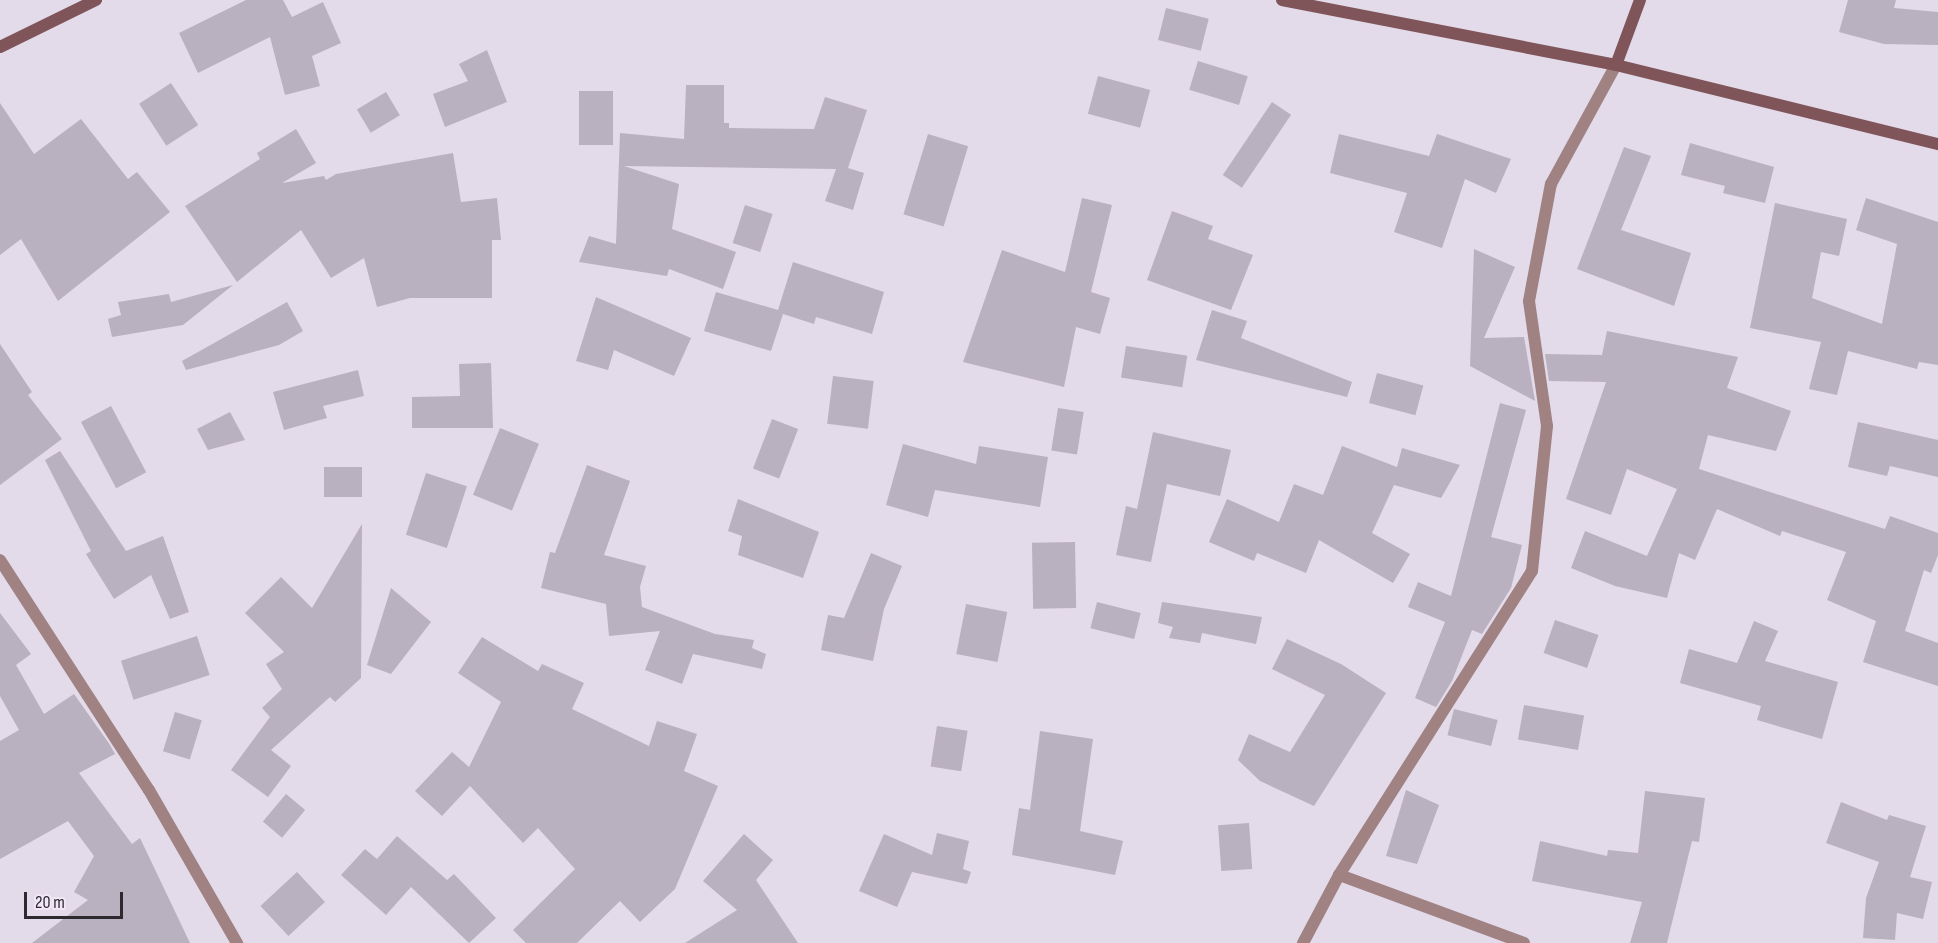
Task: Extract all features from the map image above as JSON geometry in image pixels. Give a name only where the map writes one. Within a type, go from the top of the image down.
[{"type":"main road","points":[[0,47],[96,0]]},
{"type":"main road","points":[[1282,0],[1616,65],[1938,144]]},
{"type":"main road","points":[[1616,65],[1640,0]]},
{"type":"street","points":[[1303,943],[1340,875],[1532,571],[1547,426],[1529,302],[1551,184],[1616,65]]},
{"type":"street","points":[[0,560],[149,790],[237,943]]},
{"type":"street","points":[[1340,875],[1524,943]]},
{"type":"building","points":[[246,0],[283,0],[292,17],[323,2],[341,43],[312,56],[320,86],[285,95],[270,37],[198,73],[179,33]]},
{"type":"building","points":[[1848,0],[1896,0],[1894,8],[1938,12],[1938,45],[1884,44],[1839,32]]},
{"type":"building","points":[[1166,8],[1209,19],[1201,51],[1158,40]]},
{"type":"building","points":[[487,50],[507,102],[445,127],[433,94],[468,81],[459,64]]},
{"type":"building","points":[[1198,61],[1248,76],[1239,105],[1189,90]]},
{"type":"building","points":[[1098,76],[1150,90],[1140,128],[1088,114]]},
{"type":"building","points":[[171,83],[198,125],[166,146],[139,104]]},
{"type":"building","points":[[686,85],[724,85],[724,123],[729,123],[729,128],[814,129],[825,97],[867,110],[848,168],[864,173],[853,210],[825,201],[836,169],[624,166],[679,184],[672,229],[736,252],[723,289],[669,269],[667,276],[579,262],[589,236],[616,244],[620,133],[684,139]]},
{"type":"building","points":[[579,91],[613,91],[613,145],[579,145]]},
{"type":"building","points":[[386,92],[400,115],[371,133],[357,110]]},
{"type":"building","points":[[1272,102],[1291,115],[1242,188],[1223,175]]},
{"type":"building","points":[[0,103],[34,154],[81,119],[128,179],[137,172],[170,212],[58,301],[21,239],[0,255]]},
{"type":"building","points":[[296,129],[316,163],[282,183],[324,176],[326,180],[336,174],[453,153],[461,202],[497,198],[501,240],[492,240],[492,298],[410,298],[377,307],[364,258],[331,278],[301,230],[237,282],[185,206],[260,159],[257,153]]},
{"type":"building","points":[[928,134],[968,146],[944,227],[903,214]]},
{"type":"building","points":[[1339,134],[1429,156],[1437,134],[1511,159],[1496,193],[1465,179],[1442,248],[1394,232],[1407,193],[1330,173]]},
{"type":"building","points":[[1690,143],[1774,167],[1765,203],[1723,193],[1725,186],[1681,175]]},
{"type":"building","points":[[1624,147],[1651,156],[1621,230],[1691,253],[1674,306],[1577,269]]},
{"type":"building","points":[[1082,198],[1112,205],[1091,292],[1110,298],[1100,334],[1076,327],[1064,387],[963,362],[1002,250],[1065,272]]},
{"type":"building","points":[[1866,198],[1938,222],[1938,365],[1919,362],[1917,369],[1848,351],[1837,395],[1809,389],[1821,342],[1750,328],[1775,203],[1847,219],[1839,256],[1821,252],[1812,298],[1882,324],[1897,244],[1856,230]]},
{"type":"building","points":[[745,205],[773,214],[760,252],[733,243]]},
{"type":"building","points":[[1172,211],[1213,226],[1208,239],[1253,255],[1231,310],[1147,280]]},
{"type":"building","points":[[1474,249],[1515,267],[1484,338],[1524,337],[1535,401],[1470,366]]},
{"type":"building","points":[[793,262],[884,292],[872,334],[816,317],[814,324],[783,314],[771,351],[704,331],[716,292],[778,310]]},
{"type":"building","points":[[233,285],[183,325],[112,337],[108,319],[121,315],[118,302],[169,294],[171,302]]},
{"type":"building","points":[[596,297],[691,338],[674,376],[614,350],[608,370],[576,361]]},
{"type":"building","points":[[287,302],[303,331],[279,345],[186,370],[182,361]]},
{"type":"building","points":[[1212,310],[1247,321],[1241,338],[1352,382],[1347,397],[1196,360]]},
{"type":"building","points":[[1607,331],[1738,357],[1727,388],[1791,411],[1776,451],[1708,435],[1699,469],[1885,529],[1890,516],[1938,533],[1938,555],[1931,573],[1924,570],[1905,631],[1938,643],[1938,686],[1863,662],[1876,621],[1827,600],[1846,552],[1782,531],[1780,536],[1717,509],[1695,560],[1679,553],[1667,598],[1615,586],[1571,568],[1585,531],[1647,556],[1677,489],[1627,469],[1611,515],[1566,499],[1606,382],[1549,381],[1545,354],[1602,355]]},
{"type":"building","points":[[0,344],[32,392],[28,395],[62,439],[0,485]]},
{"type":"building","points":[[1126,346],[1187,356],[1182,387],[1121,378]]},
{"type":"building","points":[[491,363],[493,428],[412,428],[412,397],[460,396],[459,364]]},
{"type":"building","points":[[358,370],[364,396],[323,406],[327,418],[284,430],[273,392]]},
{"type":"building","points":[[1377,373],[1423,385],[1415,415],[1369,403]]},
{"type":"building","points":[[833,376],[874,381],[868,429],[827,424]]},
{"type":"building","points":[[1500,403],[1526,410],[1491,537],[1522,545],[1511,588],[1482,634],[1472,630],[1452,681],[1436,707],[1415,698],[1445,622],[1408,607],[1418,582],[1451,596]]},
{"type":"building","points":[[111,406],[146,472],[116,488],[81,422]]},
{"type":"building","points":[[1058,408],[1084,412],[1077,455],[1051,450]]},
{"type":"building","points":[[230,412],[245,440],[208,450],[197,429]]},
{"type":"building","points":[[772,419],[798,429],[779,479],[753,468]]},
{"type":"building","points":[[1858,422],[1938,440],[1938,477],[1890,466],[1887,476],[1848,467]]},
{"type":"building","points":[[500,428],[539,444],[512,510],[473,495]]},
{"type":"building","points":[[1153,432],[1231,450],[1220,496],[1167,484],[1151,562],[1116,555],[1126,506],[1137,509]]},
{"type":"building","points":[[903,444],[976,464],[979,446],[1048,457],[1040,507],[935,490],[928,517],[886,505]]},
{"type":"building","points":[[1342,446],[1397,467],[1402,448],[1460,465],[1441,498],[1394,485],[1372,533],[1410,554],[1393,583],[1319,540],[1306,573],[1257,553],[1254,561],[1209,542],[1227,499],[1279,522],[1294,484],[1323,495]]},
{"type":"building","points":[[60,451],[126,551],[163,536],[189,612],[170,619],[151,575],[114,599],[86,554],[91,551],[45,460]]},
{"type":"building","points":[[587,465],[630,481],[604,555],[646,566],[640,587],[642,607],[715,634],[754,640],[752,648],[766,654],[762,669],[693,654],[682,684],[645,670],[660,631],[609,636],[606,604],[541,588],[550,552],[555,553]]},
{"type":"building","points":[[324,467],[362,467],[362,497],[324,497]]},
{"type":"building","points":[[426,473],[467,486],[447,548],[406,535]]},
{"type":"building","points":[[738,499],[819,532],[803,578],[738,555],[742,536],[728,531]]},
{"type":"building","points":[[362,524],[361,678],[335,702],[330,697],[271,750],[291,766],[268,797],[231,770],[270,717],[262,708],[282,689],[266,664],[284,652],[245,613],[281,577],[312,608]]},
{"type":"building","points":[[1075,542],[1076,608],[1033,609],[1032,543]]},
{"type":"building","points":[[871,553],[902,566],[884,609],[873,661],[821,650],[828,615],[844,618]]},
{"type":"building","points":[[391,588],[431,622],[391,674],[367,665]]},
{"type":"building","points":[[1097,602],[1141,613],[1134,639],[1090,628]]},
{"type":"building","points":[[1162,602],[1262,617],[1256,644],[1202,633],[1200,643],[1169,638],[1173,627],[1158,623]]},
{"type":"building","points":[[966,604],[1007,612],[997,662],[956,654]]},
{"type":"building","points":[[0,613],[31,654],[16,665],[44,714],[74,694],[110,745],[115,754],[79,773],[132,844],[140,838],[190,943],[32,943],[88,900],[74,892],[94,856],[68,821],[0,859],[0,741],[19,730],[0,696]]},
{"type":"building","points":[[1555,620],[1598,635],[1587,668],[1544,653]]},
{"type":"building","points":[[1754,621],[1778,631],[1765,661],[1838,682],[1822,739],[1757,720],[1761,706],[1680,683],[1689,649],[1737,663]]},
{"type":"building","points":[[197,636],[210,675],[134,700],[121,661]]},
{"type":"building","points":[[482,637],[538,671],[542,664],[584,683],[572,709],[649,746],[657,721],[697,734],[684,771],[718,786],[675,889],[640,922],[620,901],[577,943],[526,943],[513,930],[575,869],[538,828],[523,843],[470,786],[442,816],[415,791],[452,752],[469,767],[501,702],[458,673]]},
{"type":"building","points":[[1287,639],[1341,664],[1386,693],[1314,806],[1260,781],[1238,760],[1249,734],[1290,752],[1325,695],[1272,669]]},
{"type":"building","points":[[1524,705],[1584,716],[1578,750],[1518,739]]},
{"type":"building","points":[[1454,709],[1498,720],[1491,746],[1447,735]]},
{"type":"building","points":[[175,712],[202,720],[190,759],[163,751]]},
{"type":"building","points":[[937,726],[968,731],[961,771],[931,766]]},
{"type":"building","points":[[1040,731],[1093,739],[1080,831],[1123,841],[1115,875],[1012,855],[1019,808],[1030,810]]},
{"type":"building","points":[[1406,790],[1439,805],[1417,864],[1386,856]]},
{"type":"building","points":[[1645,791],[1705,798],[1699,842],[1692,841],[1667,943],[1630,943],[1642,902],[1532,881],[1540,841],[1607,856],[1608,850],[1638,853]]},
{"type":"building","points":[[286,794],[305,810],[282,838],[263,822]]},
{"type":"building","points":[[1841,802],[1887,820],[1889,815],[1926,826],[1910,877],[1932,882],[1923,919],[1897,913],[1895,940],[1863,938],[1866,898],[1879,862],[1826,843]]},
{"type":"building","points":[[1249,823],[1252,869],[1221,871],[1218,825]]},
{"type":"building","points":[[937,833],[969,841],[963,869],[971,872],[967,884],[912,872],[897,907],[859,891],[884,834],[932,855]]},
{"type":"building","points":[[744,834],[773,860],[756,880],[798,943],[685,943],[737,910],[703,881]]},
{"type":"building","points":[[397,836],[447,880],[454,874],[496,918],[469,943],[411,887],[386,915],[341,875],[365,849],[377,859]]},
{"type":"building","points":[[297,872],[325,902],[288,936],[260,906]]}]
